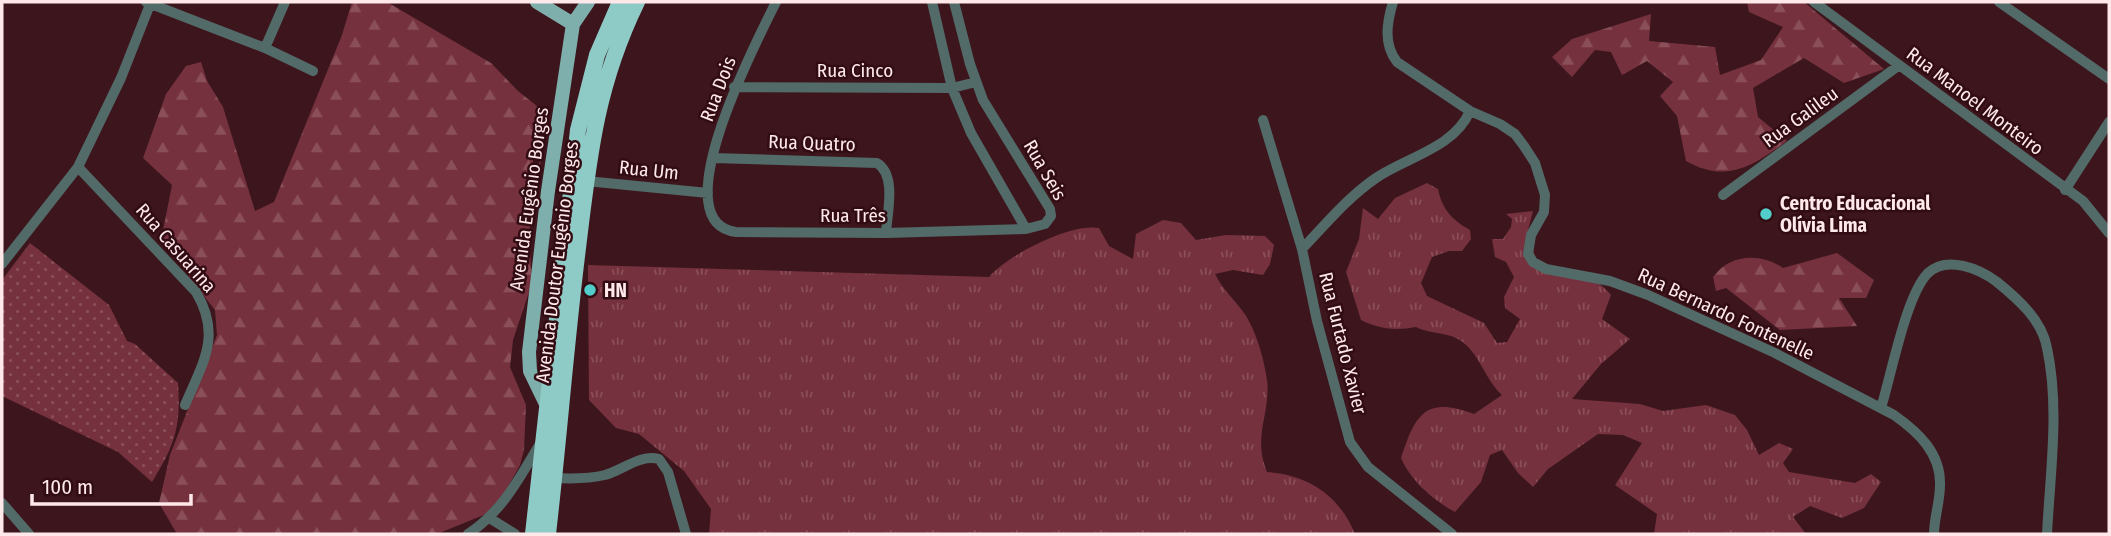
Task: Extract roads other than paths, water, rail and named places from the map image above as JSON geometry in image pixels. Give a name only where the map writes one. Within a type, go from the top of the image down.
[{"type":"highway","name":"Avenida Doutor Eugênio Borges","points":[[533,534],[545,402],[582,109],[597,55],[620,2]]},
{"type":"highway","name":"Avenida Doutor Eugênio Borges","points":[[548,534],[586,181],[601,90],[614,50],[637,2]]},
{"type":"main road","points":[[537,2],[573,23]]},
{"type":"main road","name":"Avenida Eugênio Borges","points":[[545,402],[530,371],[529,352],[548,191],[573,23],[588,2]]},
{"type":"street","points":[[265,48],[285,2]]},
{"type":"street","name":"Rua Dois","points":[[708,194],[713,158],[734,88],[776,2]]},
{"type":"street","points":[[932,2],[952,88],[971,133],[1026,229]]},
{"type":"street","name":"Rua Seis","points":[[954,2],[976,82],[1050,209],[1051,216],[1045,224],[1026,229]]},
{"type":"street","name":"Rua Bernardo Fontenelle","points":[[1393,2],[1387,37],[1390,53],[1406,69],[1469,111],[1515,134],[1535,163],[1545,203],[1544,212],[1531,235],[1528,254],[1538,266],[1620,283],[1648,295],[1775,353],[1910,426],[1936,457],[1941,484],[1934,534]]},
{"type":"street","name":"Rua Manoel Monteiro","points":[[1814,2],[2090,208],[2109,233]]},
{"type":"street","points":[[1999,2],[2109,79]]},
{"type":"street","points":[[2,264],[78,167],[121,78],[149,3],[265,48],[313,71]]},
{"type":"street","name":"Rua Galileu","points":[[1723,195],[1898,66]]},
{"type":"street","name":"Rua Cinco","points":[[734,88],[952,88],[976,82]]},
{"type":"street","points":[[1302,249],[1336,213],[1376,178],[1454,135],[1469,111]]},
{"type":"street","name":"Rua Furtado Xavier","points":[[1263,120],[1302,249],[1317,321],[1350,442],[1368,467],[1446,533]]},
{"type":"street","points":[[2066,190],[2109,122]]},
{"type":"street","name":"Rua Quatro","points":[[713,158],[877,163],[886,173],[888,181],[886,233]]},
{"type":"street","name":"Rua Casuarina","points":[[78,167],[196,292],[204,306],[210,321],[211,339],[185,405]]},
{"type":"street","name":"Rua Um","points":[[586,181],[708,194]]},
{"type":"street","name":"Rua Três","points":[[708,194],[711,220],[723,230],[886,233],[1026,229]]},
{"type":"street","points":[[1881,408],[1912,301],[1929,273],[1944,265],[1955,264],[1989,276],[2034,319],[2042,331],[2048,349],[2052,427],[2047,534]]},
{"type":"street","points":[[468,534],[491,519],[514,489],[543,439]]},
{"type":"street","points":[[554,478],[585,479],[608,474],[643,459],[659,459],[668,472],[686,534]]},
{"type":"street","points":[[2,503],[29,534]]},
{"type":"street","points":[[491,519],[514,534]]},
{"type":"place","name":"Centro Educacional Olívia Lima","points":[[1766,214]]},
{"type":"place","name":"HN","points":[[590,290]]}]
